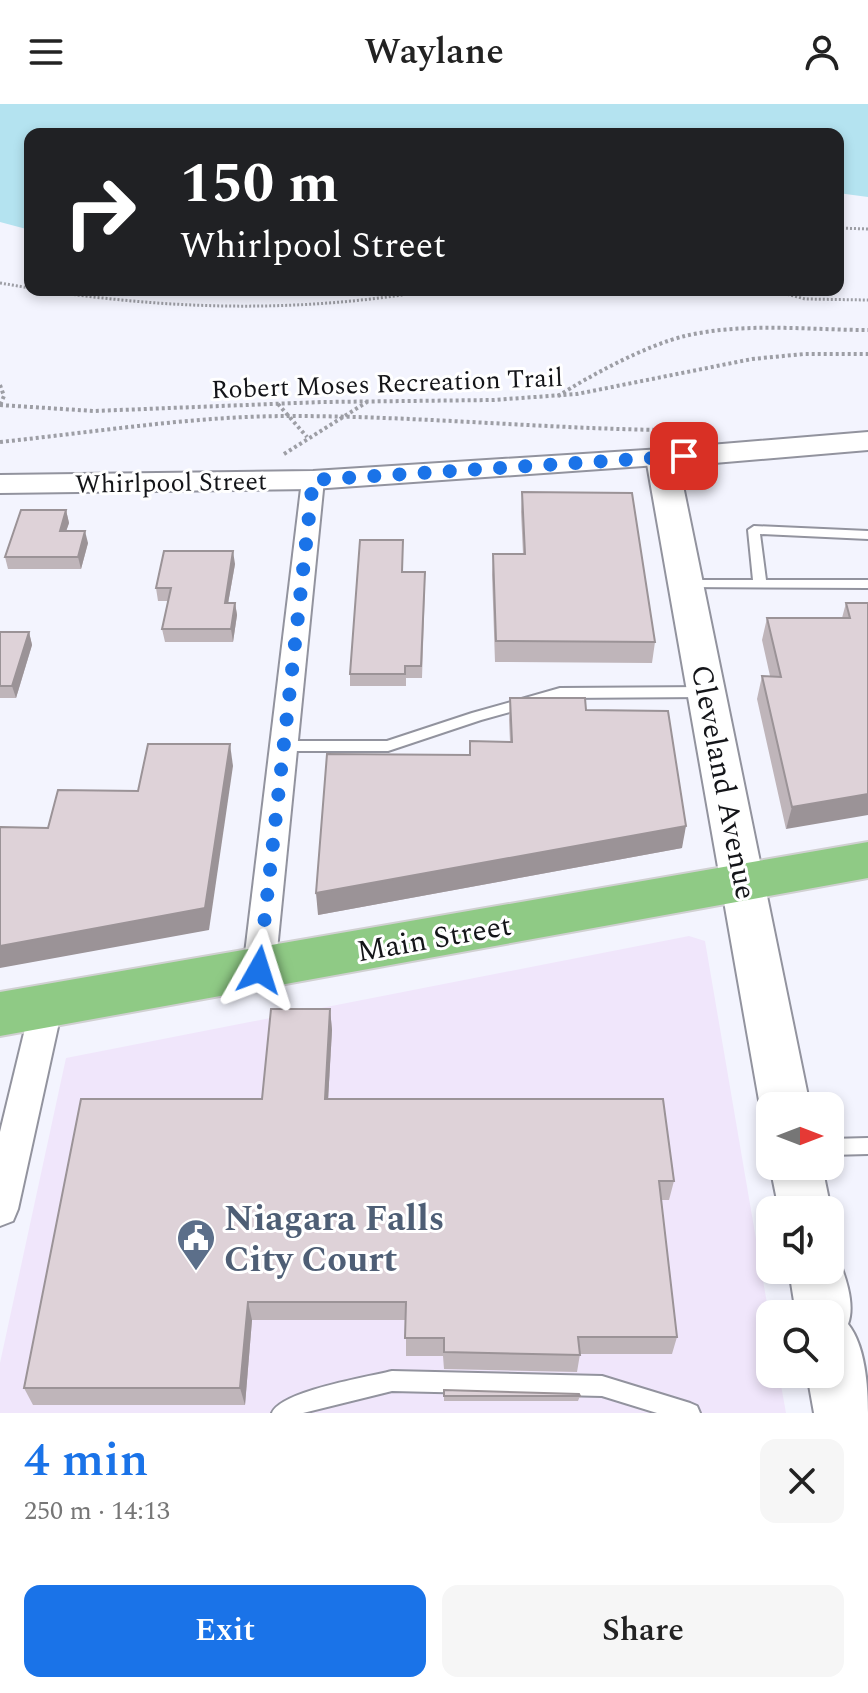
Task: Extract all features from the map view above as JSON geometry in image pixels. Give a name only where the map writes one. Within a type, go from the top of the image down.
[{"type":"main road","name":"Whirlpool Street","points":[[666,444],[868,441]]},
{"type":"main road","name":"Cleveland Avenue","points":[[666,444],[686,584],[782,1092]]},
{"type":"main road","name":"Main Street","points":[[0,1014],[868,860]]},
{"type":"main road","points":[[838,1388],[843,1413]]},
{"type":"street","name":"Whirlpool Street","points":[[0,484],[313,480],[666,444]]},
{"type":"street","points":[[259,970],[281,746],[313,480]]},
{"type":"street","points":[[0,1209],[47,1004]]},
{"type":"lane","points":[[760,584],[754,530],[868,535]]},
{"type":"lane","points":[[686,584],[868,584]]},
{"type":"lane","points":[[281,746],[388,746],[477,716],[560,693],[707,692]]},
{"type":"lane","points":[[844,1147],[868,1146]]},
{"type":"lane","points":[[282,1413],[294,1405],[392,1381],[602,1386],[690,1413]]},
{"type":"path","points":[[844,228],[868,229]]},
{"type":"path","points":[[0,283],[24,287]]},
{"type":"path","points":[[76,296],[121,304],[200,309],[355,302],[394,296]]},
{"type":"path","points":[[794,296],[805,299],[868,300]]},
{"type":"path","points":[[558,396],[592,374],[684,336],[745,329],[868,330]]},
{"type":"path","name":"Robert Moses Recreation Trail","points":[[0,405],[94,411],[278,404],[444,403],[558,396],[752,359],[804,354],[868,354]]},
{"type":"path","points":[[0,385],[4,396],[0,405]]},
{"type":"path","points":[[280,460],[307,437],[367,402]]},
{"type":"path","points":[[278,404],[307,437]]},
{"type":"path","name":"Robert Moses Recreation Trail","points":[[0,442],[210,419],[346,416],[581,429],[666,444]]},
{"type":"shaded area","points":[[689,936],[705,941],[756,1239],[756,1284],[764,1284],[766,1300],[756,1300],[756,1388],[782,1388],[786,1413],[0,1413],[0,1363],[66,1058]]},
{"type":"water","points":[[0,104],[868,104],[868,197],[844,194],[844,128],[24,128],[24,228],[0,222]]},
{"type":"building","points":[[522,492],[632,493],[655,642],[496,641],[493,554],[525,554]]},
{"type":"building","points":[[21,510],[66,510],[60,531],[85,531],[78,557],[5,557]]},
{"type":"building","points":[[360,540],[403,540],[402,572],[425,572],[421,666],[405,666],[405,674],[350,674]]},
{"type":"building","points":[[164,551],[233,551],[225,603],[235,603],[231,629],[162,629],[171,588],[156,588]]},
{"type":"building","points":[[846,603],[868,603],[868,794],[792,807],[762,676],[781,677],[767,618],[850,618]]},
{"type":"building","points":[[0,632],[29,632],[12,686],[0,686]]},
{"type":"building","points":[[510,698],[585,698],[586,710],[668,711],[686,826],[316,893],[327,754],[470,755],[470,741],[512,742]]},
{"type":"building","points":[[148,744],[230,744],[205,908],[0,946],[0,827],[48,828],[58,790],[138,791]]},
{"type":"building","points":[[271,1009],[330,1009],[325,1099],[663,1099],[674,1181],[659,1181],[677,1337],[578,1337],[580,1355],[444,1352],[444,1338],[405,1338],[406,1302],[248,1302],[240,1388],[24,1388],[81,1099],[262,1099]]},
{"type":"building","points":[[444,1390],[579,1394],[580,1396],[444,1396]]},
{"type":"place","name":"Niagara Falls City Court","points":[[196,1272]]},
{"type":"route","points":[[259,970],[281,746],[313,480],[684,456]]}]
